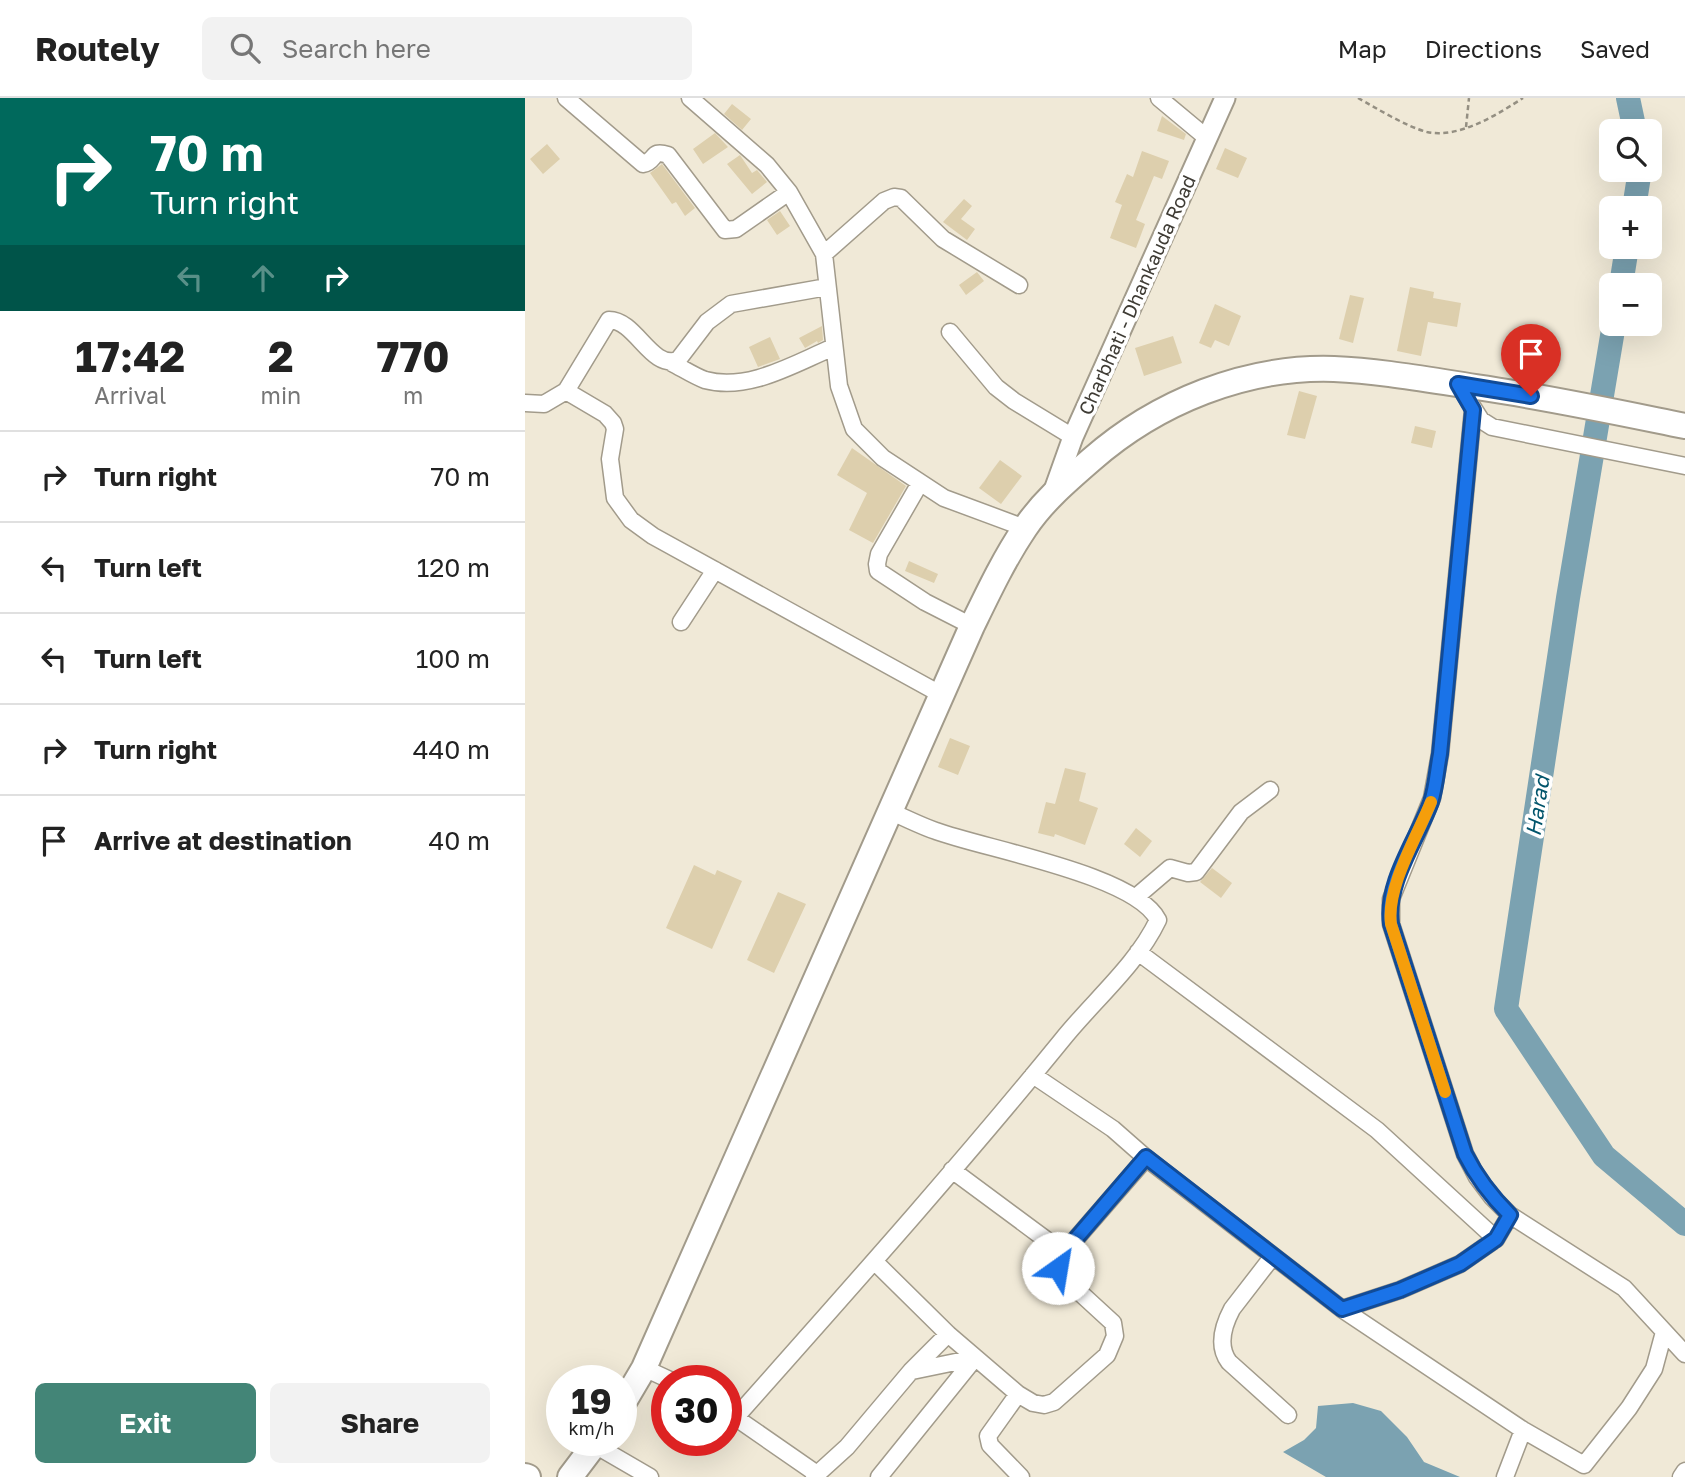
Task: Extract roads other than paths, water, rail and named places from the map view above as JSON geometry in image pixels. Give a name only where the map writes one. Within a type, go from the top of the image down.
[{"type":"main road","points":[[637,1380],[969,631],[1025,528],[1053,494],[1115,439],[1163,409],[1222,386],[1294,371],[1332,369],[1373,372],[1506,391],[1685,426]]},
{"type":"main road","points":[[569,1474],[584,1456]]},
{"type":"street","points":[[566,98],[643,164],[656,153],[669,155],[725,230],[736,229],[789,192]]},
{"type":"street","points":[[690,98],[767,165],[789,192],[824,254],[839,386],[854,429],[883,458],[919,484],[944,498],[1025,528]]},
{"type":"street","points":[[1159,98],[1207,138]]},
{"type":"street","name":"Charbhati - Dhankauda Road","points":[[1053,494],[1073,437],[1226,98]]},
{"type":"street","points":[[824,254],[884,201],[894,197],[901,198],[943,239],[1019,285]]},
{"type":"street","points":[[672,363],[678,360],[707,322],[731,304],[827,287]]},
{"type":"street","points":[[525,403],[544,404],[566,391],[609,320],[622,323],[667,363],[717,383],[738,383],[761,377],[834,347]]},
{"type":"street","points":[[950,332],[996,387],[1073,437]]},
{"type":"street","points":[[1458,384],[1481,420],[1492,426],[1685,466]]},
{"type":"street","points":[[566,391],[605,414],[613,423],[615,429],[610,458],[615,498],[631,520],[653,536],[942,695]]},
{"type":"street","points":[[1473,410],[1440,754],[1432,799],[1391,898],[1391,924],[1465,1154],[1477,1177],[1510,1215],[1624,1288],[1685,1354]]},
{"type":"street","points":[[919,484],[879,554],[878,571],[969,631]]},
{"type":"street","points":[[681,622],[715,570]]},
{"type":"street","points":[[1136,897],[1170,868],[1188,873],[1196,872],[1241,812],[1270,790]]},
{"type":"street","points":[[742,1402],[874,1261],[1138,952],[1158,920],[1154,912],[1136,897],[1095,878],[936,831],[891,812]]},
{"type":"street","points":[[1138,952],[1377,1130],[1496,1239]]},
{"type":"street","points":[[1033,1075],[1112,1129],[1342,1309],[1523,1430],[1584,1465],[1629,1408],[1654,1369],[1664,1332]]},
{"type":"street","points":[[874,1261],[948,1334],[1018,1394],[1033,1403],[1044,1405],[1054,1402],[1107,1355],[1115,1336],[1114,1323],[1064,1278],[1058,1268],[1064,1253],[1146,1157]]},
{"type":"street","points":[[952,1170],[1064,1253]]},
{"type":"street","points":[[1342,1309],[1400,1290],[1460,1264],[1496,1239],[1510,1215]]},
{"type":"street","points":[[1273,1256],[1232,1310],[1227,1319],[1222,1344],[1229,1362],[1289,1415]]},
{"type":"street","points":[[742,1422],[815,1476],[847,1447],[911,1371],[948,1334]]},
{"type":"street","points":[[911,1371],[975,1358]]},
{"type":"street","points":[[879,1477],[975,1358]]},
{"type":"street","points":[[644,1368],[651,1371]]},
{"type":"street","points":[[1018,1394],[988,1436],[990,1445],[1021,1477]]},
{"type":"street","points":[[1506,1477],[1523,1430]]},
{"type":"street","points":[[618,1456],[650,1477]]},
{"type":"street","points":[[1681,1477],[1685,1471]]},
{"type":"water","points":[[1353,1403],[1381,1411],[1407,1437],[1424,1462],[1460,1477],[1326,1477],[1283,1452],[1304,1440],[1316,1428],[1318,1406]]},
{"type":"waterway","name":"Harad","points":[[1628,98],[1632,119]]},
{"type":"waterway","name":"Harad","points":[[1636,196],[1638,182]]},
{"type":"waterway","name":"Harad","points":[[1623,273],[1625,259]]},
{"type":"waterway","name":"Harad","points":[[1612,336],[1568,598],[1506,1009],[1604,1156],[1685,1224]]}]
